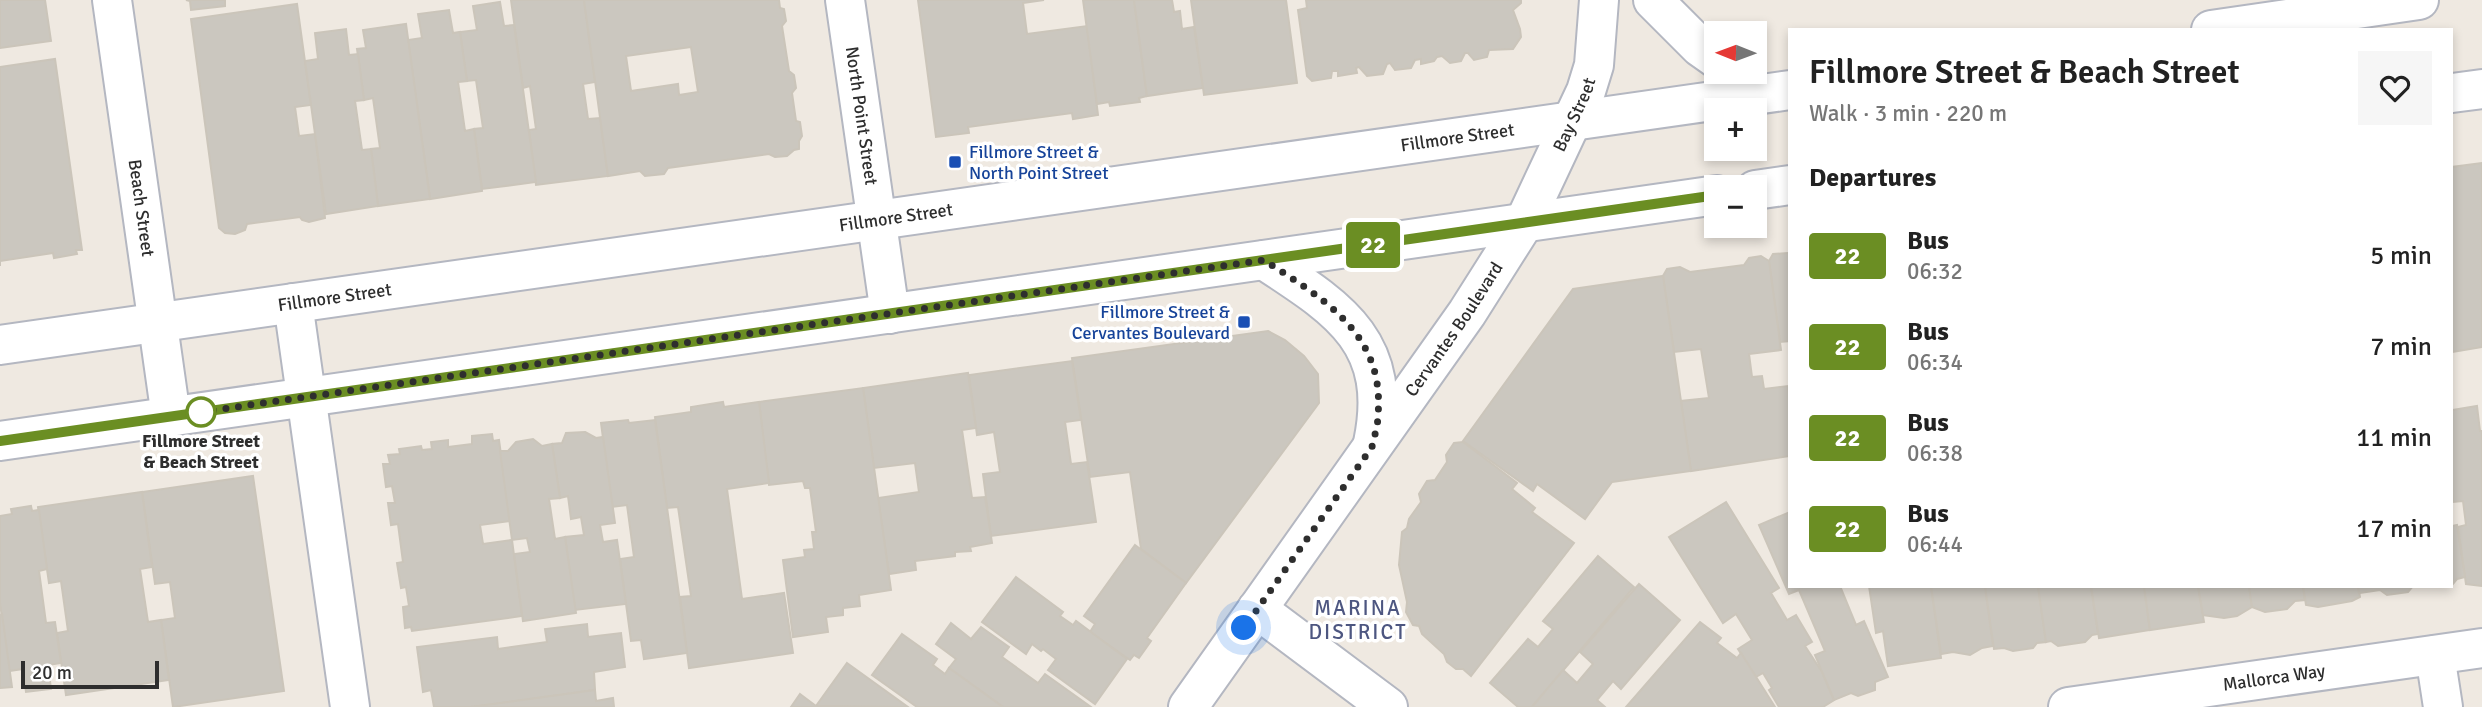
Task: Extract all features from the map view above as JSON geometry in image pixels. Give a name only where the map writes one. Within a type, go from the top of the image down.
[{"type":"street","name":"Beach Street","points":[[112,0],[171,416]]},
{"type":"street","name":"North Point Street","points":[[845,0],[890,314]]},
{"type":"street","name":"Bay Street","points":[[1524,223],[1573,121],[1594,65],[1600,0]]},
{"type":"street","points":[[1653,0],[1704,50]]},
{"type":"street","points":[[2225,28],[2419,0]]},
{"type":"street","points":[[1768,83],[1788,90]]},
{"type":"street","points":[[2453,93],[2482,89]]},
{"type":"street","name":"Fillmore Street","points":[[0,345],[1788,90]]},
{"type":"street","points":[[1767,188],[1788,185]]},
{"type":"street","points":[[0,441],[1704,197]]},
{"type":"street","name":"Cervantes Boulevard","points":[[1188,707],[1467,313],[1524,223]]},
{"type":"street","points":[[1264,260],[1325,300],[1358,337],[1370,359],[1377,385],[1378,415],[1372,447]]},
{"type":"street","points":[[293,303],[350,707]]},
{"type":"street","points":[[1257,609],[1388,707]]},
{"type":"street","name":"Mallorca Way","points":[[2068,707],[2482,648]]},
{"type":"street","points":[[2435,655],[2442,707]]},
{"type":"building","points":[[0,0],[45,0],[51,41],[0,48]]},
{"type":"building","points":[[186,0],[225,0],[225,6],[191,10],[190,1]]},
{"type":"building","points":[[511,0],[584,0],[595,82],[583,84],[588,119],[600,118],[608,176],[536,185],[529,130],[536,129],[530,86],[523,88]]},
{"type":"building","points":[[584,0],[779,0],[786,21],[782,26],[789,71],[794,75],[796,88],[792,93],[796,121],[800,122],[802,136],[799,149],[787,156],[775,157],[769,154],[668,168],[664,174],[645,176],[640,171],[608,176]],"holes":[[[691,47],[698,92],[679,95],[678,84],[631,91],[626,56]]]},
{"type":"building","points":[[918,0],[1044,0],[1023,3],[1027,34],[1087,26],[1098,115],[1073,119],[1072,113],[968,127],[969,133],[936,137]]},
{"type":"building","points":[[1083,0],[1134,0],[1147,96],[1139,98],[1140,102],[1110,106],[1109,102],[1097,104]]},
{"type":"building","points":[[1134,0],[1172,0],[1174,12],[1180,11],[1182,29],[1194,27],[1203,88],[1147,96]]},
{"type":"building","points":[[1191,0],[1286,0],[1297,83],[1204,95]]},
{"type":"building","points":[[1306,0],[1521,0],[1513,10],[1521,37],[1513,49],[1489,50],[1487,57],[1474,60],[1465,53],[1461,61],[1450,63],[1442,56],[1421,64],[1421,59],[1415,60],[1411,68],[1395,70],[1390,63],[1383,74],[1367,76],[1359,67],[1356,68],[1357,73],[1338,76],[1338,71],[1332,71],[1331,78],[1312,81],[1307,76],[1298,10],[1307,8]]},
{"type":"building","points":[[500,2],[504,26],[514,25],[536,182],[482,189],[474,129],[483,128],[476,80],[467,81],[460,32],[477,30],[473,6]]},
{"type":"building","points":[[297,4],[311,105],[295,107],[299,136],[315,134],[325,218],[309,222],[300,217],[247,224],[245,230],[235,234],[225,233],[219,228],[191,19]]},
{"type":"building","points":[[449,10],[453,33],[460,32],[467,81],[458,82],[465,131],[474,129],[482,191],[430,199],[408,40],[422,38],[418,14]]},
{"type":"building","points":[[406,24],[430,199],[378,206],[371,149],[380,148],[373,98],[364,100],[357,49],[366,48],[363,30]]},
{"type":"building","points":[[346,29],[349,55],[358,54],[364,100],[355,101],[362,150],[371,149],[378,206],[326,214],[305,61],[318,59],[315,33]]},
{"type":"building","points":[[55,59],[82,250],[76,250],[77,254],[54,258],[53,253],[0,261],[0,67]]},
{"type":"building","points":[[2482,163],[2482,347],[2453,352],[2453,167]]},
{"type":"building","points":[[1788,253],[1788,341],[1780,342],[1769,261],[1773,254]]},
{"type":"building","points":[[1761,256],[1769,261],[1781,350],[1749,354],[1752,377],[1762,376],[1764,389],[1788,386],[1788,456],[1691,471],[1681,401],[1709,398],[1701,349],[1674,352],[1663,276],[1667,269],[1680,267],[1690,272],[1744,265],[1749,258]]},
{"type":"building","points":[[1663,276],[1691,471],[1612,482],[1585,519],[1537,484],[1533,491],[1463,441],[1573,289]]},
{"type":"building","points":[[1268,331],[1285,340],[1304,356],[1318,374],[1319,403],[1186,583],[1141,549],[1130,472],[1090,477],[1072,358]]},
{"type":"building","points":[[1072,361],[1081,420],[1065,422],[1071,464],[1087,462],[1096,522],[991,536],[983,474],[1000,472],[994,432],[977,435],[969,375]]},
{"type":"building","points":[[968,373],[976,428],[962,430],[972,498],[985,497],[992,543],[970,547],[971,551],[955,552],[955,556],[915,561],[916,570],[889,574],[878,498],[919,492],[915,463],[874,468],[863,388]]},
{"type":"building","points":[[863,388],[891,590],[859,595],[860,606],[843,608],[843,615],[826,617],[828,632],[793,637],[783,560],[805,557],[804,550],[814,549],[812,532],[816,532],[810,488],[805,488],[803,481],[769,485],[759,402]]},
{"type":"building","points":[[723,402],[724,407],[759,402],[769,483],[727,489],[742,599],[784,593],[793,653],[689,668],[680,597],[691,596],[678,507],[667,508],[655,417],[691,412],[691,407]]},
{"type":"building","points":[[2477,406],[2482,431],[2482,586],[2466,584],[2458,527],[2466,525],[2463,501],[2453,502],[2453,410]]},
{"type":"building","points":[[628,420],[629,423],[655,420],[687,653],[644,659],[641,640],[631,641],[620,559],[634,557],[627,505],[612,507],[601,423]]},
{"type":"building","points":[[585,432],[596,438],[603,437],[615,523],[600,525],[603,542],[617,540],[626,604],[575,610],[565,537],[584,535],[581,517],[571,519],[568,496],[560,498],[552,444],[562,443],[566,433]]},
{"type":"building","points":[[492,434],[493,441],[499,440],[510,521],[480,525],[483,544],[512,540],[522,616],[412,631],[411,627],[405,628],[403,607],[409,606],[406,587],[401,588],[397,563],[403,562],[398,524],[391,525],[388,503],[395,503],[392,486],[386,487],[383,464],[390,464],[388,455],[400,454],[399,449],[421,446],[422,450],[432,449],[431,442],[448,440],[448,447],[472,444],[472,436]]},
{"type":"building","points":[[533,439],[542,446],[552,444],[560,498],[549,499],[555,539],[565,537],[576,613],[523,621],[514,554],[530,552],[527,538],[512,540],[500,451],[508,451],[516,442]]},
{"type":"building","points":[[1463,442],[1517,483],[1512,489],[1535,508],[1532,512],[1574,543],[1471,676],[1447,662],[1444,654],[1422,634],[1419,626],[1413,625],[1406,612],[1407,602],[1399,565],[1402,532],[1421,502],[1419,494],[1427,481],[1435,480],[1447,462],[1446,455],[1454,443]]},
{"type":"building","points":[[253,476],[284,691],[173,707],[161,620],[175,618],[170,582],[155,584],[142,492]]},
{"type":"building","points":[[142,492],[152,567],[140,569],[148,622],[161,620],[169,680],[66,695],[57,633],[68,631],[61,581],[49,583],[38,507]]},
{"type":"building","points":[[1726,502],[1779,588],[1771,593],[1787,620],[1796,615],[1812,642],[1805,646],[1822,672],[1834,700],[1823,707],[1779,707],[1763,673],[1756,677],[1738,649],[1752,640],[1736,614],[1723,623],[1669,537]]},
{"type":"building","points":[[31,506],[32,511],[39,510],[47,569],[39,571],[46,623],[55,622],[61,663],[48,665],[51,689],[26,692],[23,669],[9,671],[0,603],[0,516],[12,514],[11,509]]},
{"type":"building","points":[[1788,513],[1788,588],[1841,588],[1856,625],[1864,621],[1888,677],[1875,682],[1875,690],[1858,696],[1851,693],[1834,700],[1815,655],[1825,651],[1799,590],[1789,594],[1759,525]]},
{"type":"building","points":[[2457,525],[2465,577],[2457,579],[2453,584],[2453,526]]},
{"type":"building","points":[[1135,545],[1186,583],[1147,638],[1151,641],[1139,658],[1134,655],[1130,660],[1090,632],[1095,624],[1084,616]]},
{"type":"building","points":[[1598,556],[1634,587],[1532,707],[1518,707],[1490,683],[1528,639],[1538,647],[1553,629],[1543,621]]},
{"type":"building","points":[[1016,577],[1063,612],[1060,616],[1073,625],[1076,621],[1127,659],[1095,704],[1048,670],[1056,659],[1043,649],[1041,651],[1032,644],[1026,654],[982,622]]},
{"type":"building","points":[[1639,584],[1680,620],[1621,689],[1613,681],[1597,700],[1605,707],[1532,707],[1563,670],[1577,683],[1593,664],[1580,652]]},
{"type":"building","points":[[1869,588],[1931,588],[1941,658],[1888,666],[1883,631],[1876,633]]},
{"type":"building","points":[[1931,588],[1985,588],[1993,646],[1982,648],[1970,655],[1953,652],[1941,654]]},
{"type":"building","points":[[1985,588],[2038,588],[2046,642],[2037,643],[2033,648],[2013,651],[1994,649]]},
{"type":"building","points":[[2038,588],[2091,588],[2098,634],[2092,635],[2085,642],[2058,646],[2051,641],[2046,642]]},
{"type":"building","points":[[2091,588],[2144,588],[2150,630],[2099,638]]},
{"type":"building","points":[[2144,588],[2198,588],[2204,622],[2150,630]]},
{"type":"building","points":[[2198,588],[2249,588],[2252,607],[2237,616],[2224,618],[2203,615]]},
{"type":"building","points":[[2249,588],[2303,588],[2305,600],[2295,601],[2287,609],[2265,612],[2252,607]]},
{"type":"building","points":[[2303,588],[2358,588],[2360,597],[2352,601],[2318,607],[2306,605]]},
{"type":"building","points":[[2358,588],[2411,588],[2408,592],[2387,595],[2380,590],[2359,593]]},
{"type":"building","points":[[2,614],[12,687],[0,688],[0,615]]},
{"type":"building","points":[[1700,622],[1721,638],[1717,643],[1737,658],[1741,653],[1775,707],[1626,707]]},
{"type":"building","points":[[951,623],[971,639],[981,627],[1009,647],[1002,657],[1038,683],[1045,674],[1091,707],[1003,707],[949,668],[956,659],[936,644]]},
{"type":"building","points":[[587,624],[588,637],[621,633],[625,667],[594,672],[595,690],[471,707],[434,707],[431,690],[423,692],[417,647],[497,637],[498,649],[547,642],[545,629]]},
{"type":"building","points":[[902,634],[937,659],[933,665],[945,674],[949,668],[1003,707],[917,707],[872,675]]},
{"type":"building","points":[[847,663],[908,707],[816,706]]},
{"type":"building","points":[[595,690],[596,701],[613,698],[614,707],[471,707]]},
{"type":"building","points":[[800,694],[816,706],[818,707],[791,707]]},
{"type":"bus line","name":"22","points":[[0,441],[1704,197]]},
{"type":"place","name":"Fillmore Street & North Point Street","points":[[955,162]]},
{"type":"place","name":"Fillmore Street & Cervantes Boulevard","points":[[1244,322]]},
{"type":"place","name":"Fillmore Street & Beach Street","points":[[201,412]]},
{"type":"district","name":"MARINA DISTRICT","points":[[1358,620]]},
{"type":"route","points":[[201,412],[1264,260],[1325,300],[1346,320],[1370,359],[1377,385],[1378,415],[1372,447],[1244,628]]}]
